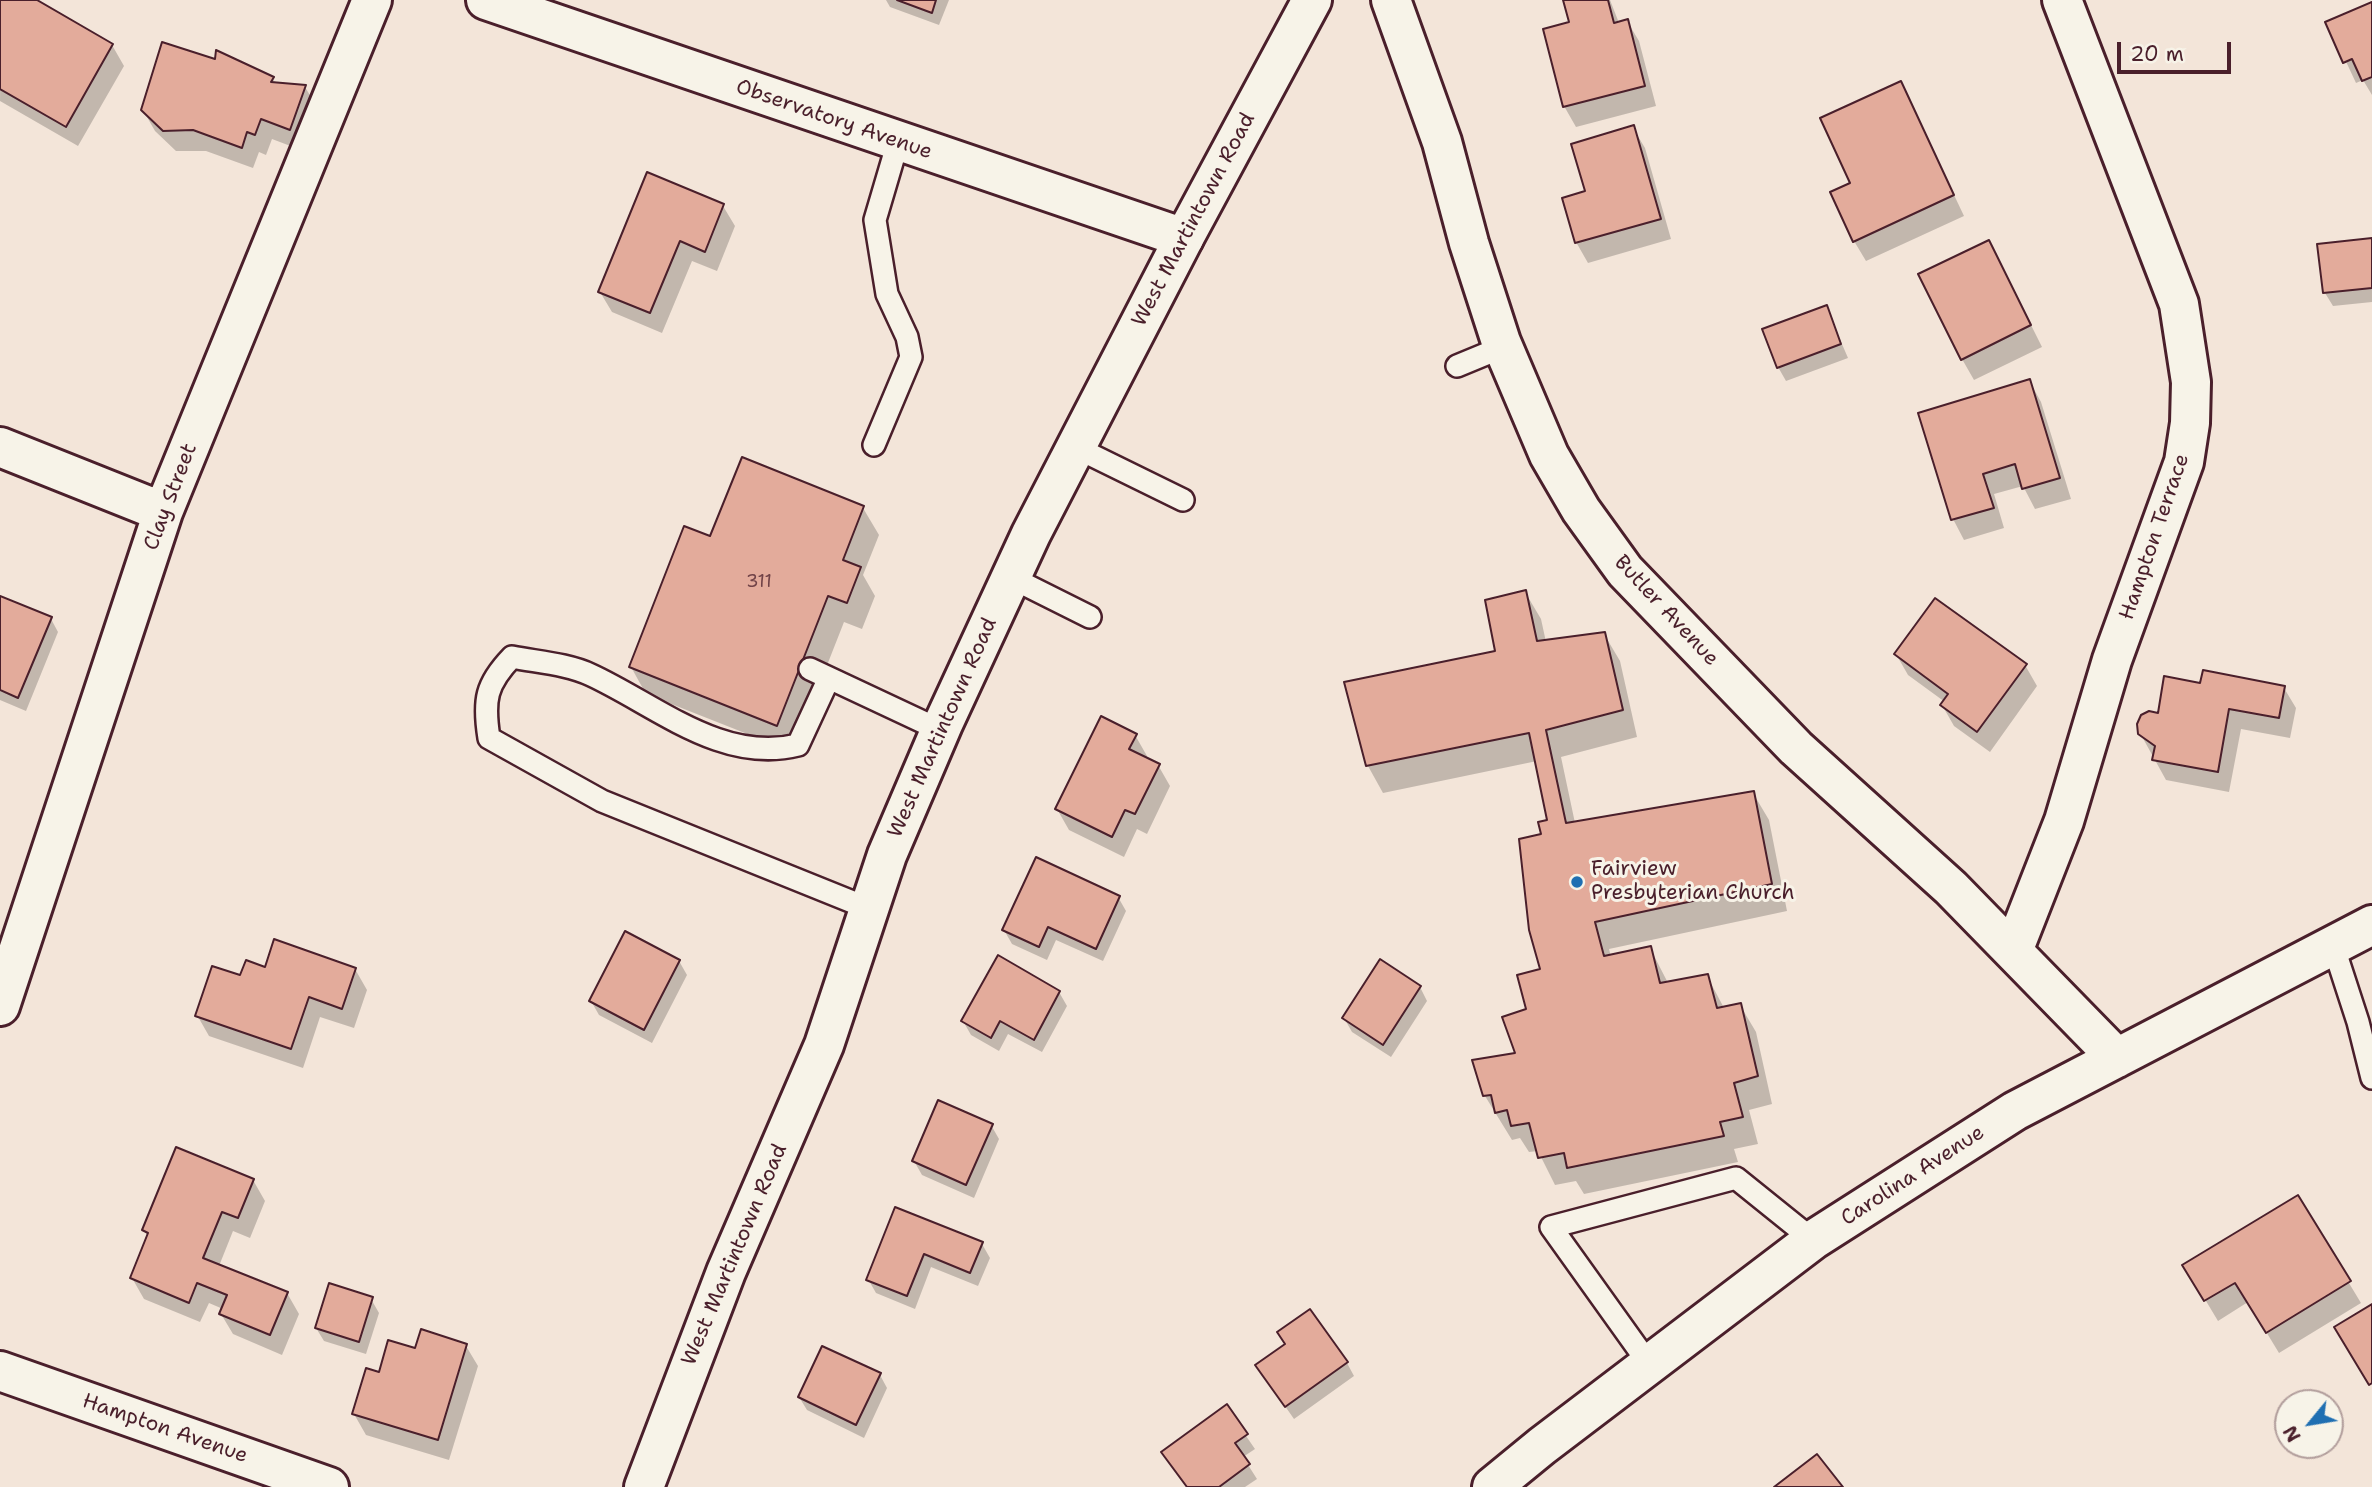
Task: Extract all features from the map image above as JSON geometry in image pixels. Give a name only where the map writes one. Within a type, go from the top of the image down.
[{"type":"street","name":"Clay Street","points":[[0,1006],[163,512],[372,0]]},
{"type":"street","name":"Observatory Avenue","points":[[485,0],[1184,238]]},
{"type":"street","name":"West Martintown Road","points":[[644,1487],[726,1272],[824,1045],[887,855],[940,730],[1010,578],[1075,447],[1312,0]]},
{"type":"street","name":"Butler Avenue","points":[[1391,0],[1441,142],[1469,243],[1503,347],[1549,455],[1581,510],[1626,572],[1796,748],[1951,888],[2117,1058]]},
{"type":"street","name":"Hampton Terrace","points":[[2013,951],[2064,821],[2112,660],[2184,462],[2190,409],[2191,382],[2179,304],[2062,0]]},
{"type":"street","points":[[0,447],[163,512]]},
{"type":"street","name":"Carolina Avenue","points":[[1493,1487],[1813,1240],[2015,1111],[2372,925]]},
{"type":"street","name":"Hampton Avenue","points":[[0,1371],[330,1487]]},
{"type":"lane","points":[[874,445],[911,357],[907,337],[887,293],[875,220],[898,142]]},
{"type":"lane","points":[[1457,366],[1503,347]]},
{"type":"lane","points":[[1075,447],[1183,500]]},
{"type":"lane","points":[[1010,578],[1090,617]]},
{"type":"lane","points":[[870,909],[602,801],[489,738],[484,708],[494,676],[513,657],[588,674],[667,717],[728,745],[775,751],[798,745],[819,674],[940,730]]},
{"type":"lane","points":[[2333,946],[2358,1022],[2372,1078]]},
{"type":"lane","points":[[1650,1364],[1551,1227],[1737,1178],[1813,1240]]},
{"type":"building","points":[[0,0],[37,0],[113,44],[66,127],[0,89]]},
{"type":"building","points":[[897,0],[936,0],[932,13]]},
{"type":"building","points":[[1563,0],[1608,0],[1614,23],[1628,19],[1645,86],[1563,107],[1543,29],[1569,22]]},
{"type":"building","points":[[2372,2],[2372,77],[2362,81],[2352,59],[2343,63],[2325,22]]},
{"type":"building","points":[[162,42],[215,59],[216,50],[274,77],[271,82],[306,85],[290,130],[261,119],[255,135],[247,132],[242,148],[193,130],[163,131],[141,110]]},
{"type":"building","points":[[1901,81],[1954,195],[1853,242],[1830,192],[1850,183],[1820,118]]},
{"type":"building","points":[[1634,125],[1661,219],[1575,243],[1562,198],[1585,191],[1571,144]]},
{"type":"building","points":[[647,172],[724,204],[705,252],[680,241],[650,313],[598,292]]},
{"type":"building","points":[[2372,238],[2372,288],[2323,293],[2317,244]]},
{"type":"building","points":[[1989,240],[2031,325],[1961,360],[1918,274]]},
{"type":"building","points":[[1827,305],[1841,344],[1777,368],[1762,329]]},
{"type":"building","points":[[2030,379],[2060,478],[2022,489],[2015,464],[1983,474],[1994,508],[1951,520],[1918,413]]},
{"type":"building","points":[[742,457],[864,506],[843,560],[861,567],[847,603],[828,596],[777,726],[629,667],[684,526],[710,536]]},
{"type":"building","points":[[1526,590],[1537,641],[1605,632],[1623,710],[1546,730],[1566,823],[1754,791],[1772,884],[1595,922],[1604,956],[1651,946],[1660,983],[1708,974],[1717,1008],[1741,1003],[1758,1076],[1734,1083],[1743,1117],[1720,1122],[1724,1136],[1567,1168],[1564,1153],[1538,1158],[1529,1123],[1511,1126],[1507,1110],[1495,1113],[1491,1095],[1483,1096],[1472,1060],[1515,1053],[1502,1017],[1526,1009],[1517,975],[1540,969],[1529,930],[1519,839],[1541,834],[1538,822],[1547,820],[1529,733],[1366,766],[1344,682],[1495,651],[1485,600]]},
{"type":"building","points":[[0,596],[52,617],[18,698],[0,690]]},
{"type":"building","points":[[1935,598],[2027,664],[1977,732],[1940,705],[1948,694],[1894,654]]},
{"type":"building","points":[[2203,670],[2285,686],[2279,718],[2229,709],[2218,772],[2152,760],[2155,746],[2138,734],[2137,724],[2141,715],[2149,711],[2158,713],[2164,676],[2200,683]]},
{"type":"building","points":[[1101,716],[1137,734],[1129,749],[1160,764],[1135,814],[1125,810],[1112,837],[1055,809]]},
{"type":"building","points":[[1036,857],[1120,896],[1096,949],[1048,927],[1039,947],[1002,930]]},
{"type":"building","points":[[625,931],[680,960],[644,1030],[589,1001]]},
{"type":"building","points":[[274,939],[356,968],[342,1009],[309,997],[291,1049],[195,1016],[212,966],[240,975],[246,960],[265,967]]},
{"type":"building","points":[[998,955],[1060,991],[1034,1040],[1000,1021],[991,1038],[961,1021]]},
{"type":"building","points":[[1380,959],[1421,986],[1383,1045],[1342,1018]]},
{"type":"building","points":[[938,1100],[993,1124],[966,1185],[912,1161]]},
{"type":"building","points":[[176,1147],[254,1179],[238,1218],[222,1212],[203,1258],[288,1292],[270,1335],[219,1314],[227,1295],[197,1283],[189,1303],[130,1278],[148,1233],[142,1230]]},
{"type":"building","points":[[2298,1195],[2351,1281],[2266,1333],[2235,1283],[2204,1301],[2182,1265]]},
{"type":"building","points":[[895,1207],[983,1242],[970,1273],[924,1254],[907,1296],[866,1280]]},
{"type":"building","points":[[329,1283],[373,1297],[359,1342],[315,1328]]},
{"type":"building","points":[[2372,1304],[2372,1383],[2369,1385],[2334,1327]]},
{"type":"building","points":[[1310,1309],[1348,1362],[1285,1407],[1255,1365],[1285,1344],[1277,1332]]},
{"type":"building","points":[[421,1329],[467,1344],[438,1440],[352,1414],[366,1368],[379,1372],[388,1340],[415,1348]]},
{"type":"building","points":[[822,1346],[881,1373],[856,1425],[798,1397]]},
{"type":"building","points":[[1227,1404],[1248,1434],[1235,1443],[1250,1464],[1219,1487],[1187,1487],[1161,1452]]},
{"type":"building","points":[[1817,1454],[1843,1487],[1774,1487]]},
{"type":"place","name":"Fairview Presbyterian Church","points":[[1577,882]]}]
